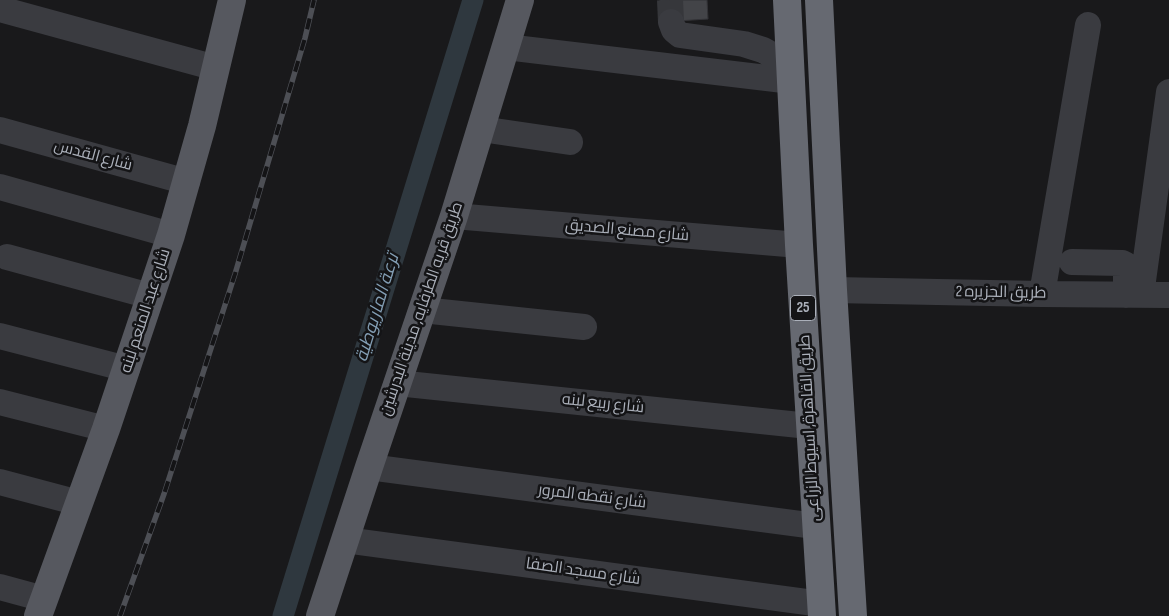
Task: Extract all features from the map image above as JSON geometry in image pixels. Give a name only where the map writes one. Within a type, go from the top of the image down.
[{"type":"highway","name":"طريق القاهرة, اسيوط الزراعى","points":[[819,0],[833,290],[853,616]]},
{"type":"highway","name":"طريق القاهرة, اسيوط الزراعى","points":[[787,1],[799,246],[821,610]]},
{"type":"main road","name":"شارع عبد المنعم لبنه","points":[[41,607],[127,369],[171,235],[187,182],[232,0]]},
{"type":"main road","name":"طريق قريه الطرفايه, مدينة البدرشين","points":[[320,616],[454,216],[520,0]]},
{"type":"street","points":[[0,9],[216,68]]},
{"type":"street","points":[[672,22],[674,30],[680,35],[744,44],[758,48],[774,56],[792,77]]},
{"type":"street","points":[[1042,294],[1088,25]]},
{"type":"street","points":[[506,47],[792,77]]},
{"type":"street","points":[[1134,295],[1169,92]]},
{"type":"street","points":[[481,129],[570,142]]},
{"type":"street","name":"شارع القدس","points":[[0,130],[187,182]]},
{"type":"street","points":[[0,187],[171,235]]},
{"type":"street","name":"شارع مصنع الصديق","points":[[454,216],[799,246]]},
{"type":"street","points":[[8,257],[150,296]]},
{"type":"street","points":[[1072,262],[1126,264],[1134,295]]},
{"type":"street","name":"طريق الجزيره 2","points":[[833,290],[1169,295]]},
{"type":"street","points":[[422,310],[584,327]]},
{"type":"street","points":[[0,336],[127,369]]},
{"type":"street","name":"شارع ربيع لبنه","points":[[397,383],[810,426]]},
{"type":"street","points":[[0,402],[106,429]]},
{"type":"street","name":"شارع نقطه المرور","points":[[369,467],[815,526]]},
{"type":"street","points":[[0,482],[79,502]]},
{"type":"street","name":"شارع مسجد الصفا","points":[[345,540],[821,610]]},
{"type":"street","points":[[0,587],[41,607]]},
{"type":"building","points":[[660,0],[707,0],[708,19],[661,22]]},
{"type":"waterway","name":"ترعة الماريوطية","points":[[283,616],[473,0]]},
{"type":"tunnel","points":[[670,0],[671,22]]},
{"type":"railway","points":[[120,616],[164,494],[235,274],[305,38],[314,0]]}]
